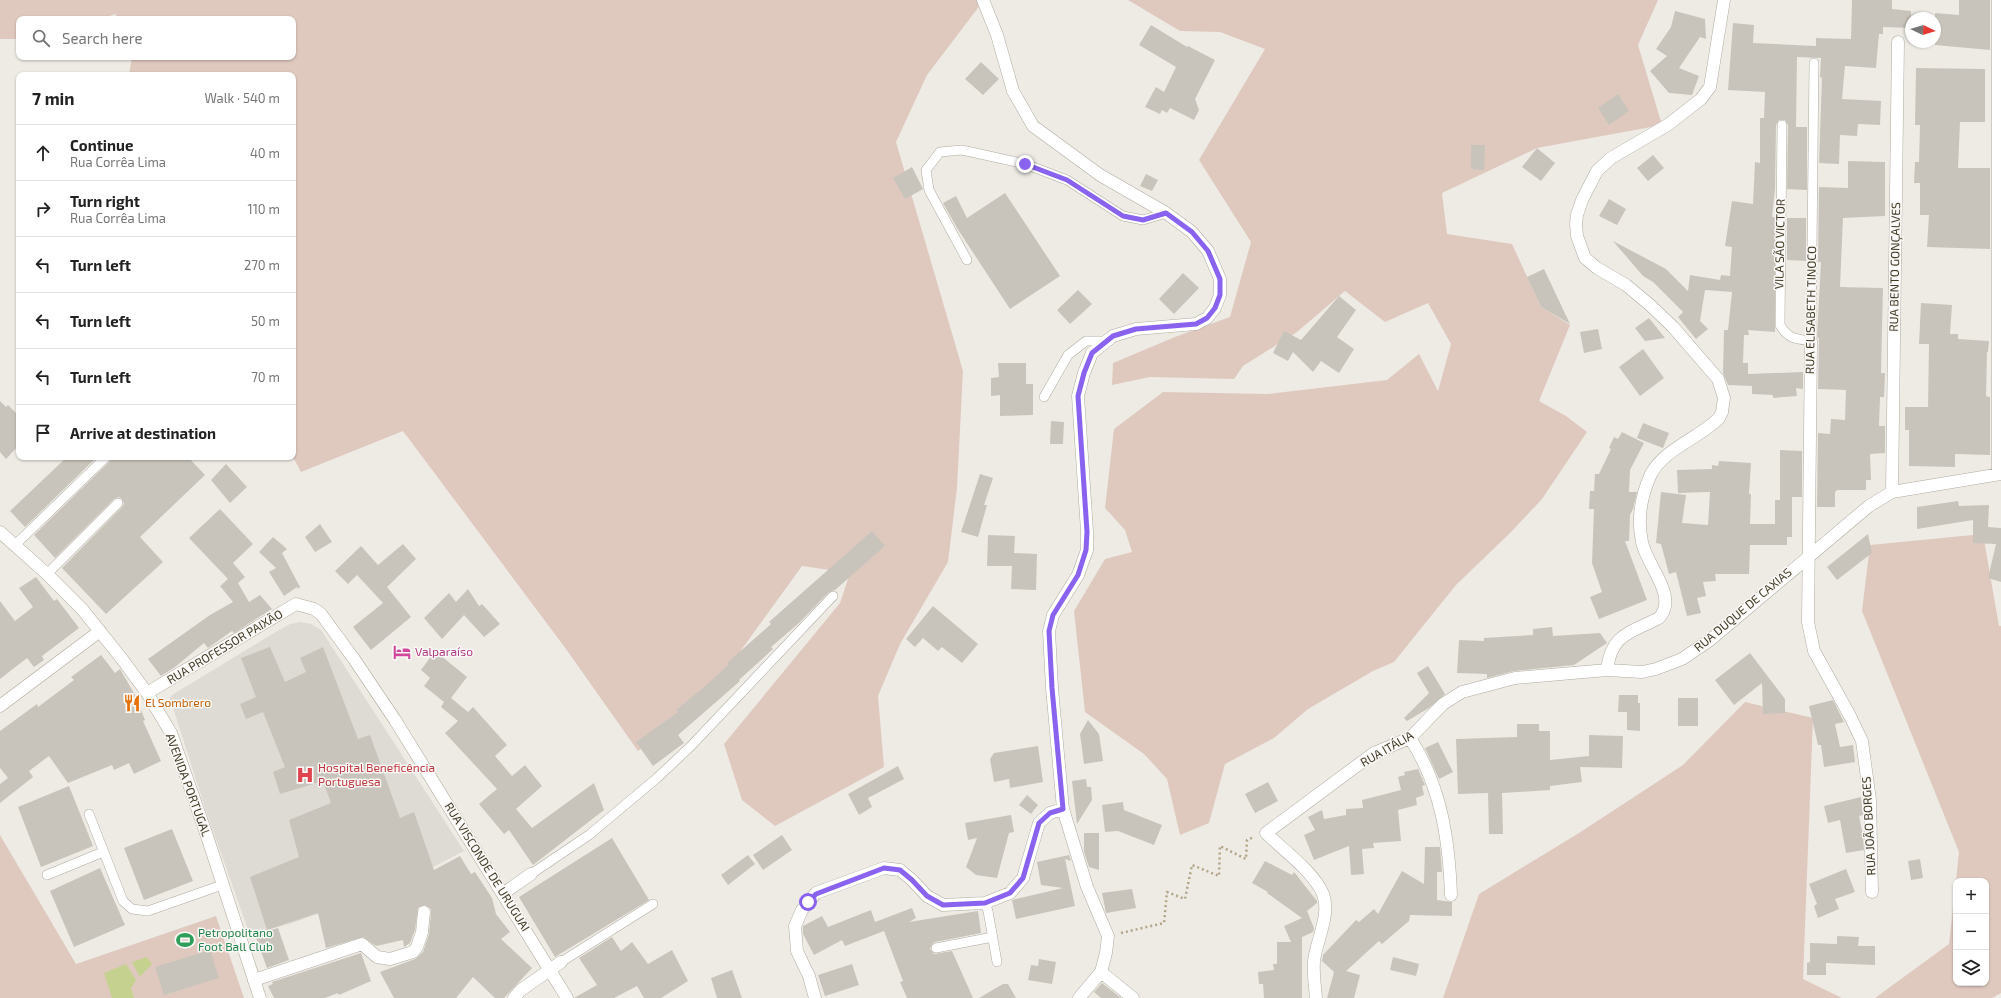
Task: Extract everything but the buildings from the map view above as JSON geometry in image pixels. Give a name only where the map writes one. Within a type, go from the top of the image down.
[{"type":"street","points":[[983,0],[997,35],[1013,91],[1033,126],[1100,175],[1166,213],[1192,232],[1208,251],[1220,279],[1220,295],[1215,308],[1207,318],[1196,324],[1136,329],[1113,336],[1106,341],[1092,353],[1084,373],[1078,396],[1087,532],[1086,550],[1078,575],[1053,615],[1049,631],[1052,688],[1063,809],[1087,887],[1108,936],[1106,953],[1101,972],[1079,998]]},
{"type":"street","points":[[1607,670],[1609,655],[1615,642],[1659,618],[1664,612],[1666,604],[1663,590],[1649,562],[1642,543],[1640,512],[1646,486],[1652,472],[1666,458],[1719,418],[1722,412],[1724,398],[1722,386],[1718,379],[1673,327],[1626,285],[1597,268],[1585,258],[1577,236],[1577,215],[1589,185],[1597,171],[1611,158],[1669,124],[1701,99],[1710,87],[1724,0]]},
{"type":"street","points":[[1998,0],[1999,474]]},
{"type":"street","name":"RUA BENTO GONÇALVES","points":[[1892,492],[1898,42]]},
{"type":"street","name":"RUA ELISABETH TINOCO","points":[[1808,556],[1811,341]]},
{"type":"street","name":"RUA DUQUE DE CAXIAS","points":[[1607,670],[1642,672],[1656,669],[1682,659],[1710,640],[1808,556],[1870,506],[1892,492],[1999,474]]},
{"type":"street","name":"AVENIDA PORTUGAL","points":[[0,532],[47,574],[82,609],[147,694],[171,733],[260,998]]},
{"type":"street","name":"RUA JOÃO BORGES","points":[[1808,556],[1808,622],[1814,651],[1862,741],[1870,800],[1872,892]]},
{"type":"street","name":"RUA PROFESSOR PAIXÃO","points":[[147,694],[296,604],[304,606]]},
{"type":"street","name":"RUA VISCONDE DE URUGUAI","points":[[304,606],[321,614],[354,659],[395,720],[504,893],[567,998]]},
{"type":"street","points":[[0,706],[100,631]]},
{"type":"street","name":"RUA ITÁLIA","points":[[1266,833],[1374,753],[1410,738],[1443,704],[1462,692],[1516,678],[1607,670]]},
{"type":"street","points":[[1410,738],[1429,772],[1445,824],[1450,857],[1451,895]]},
{"type":"street","points":[[815,998],[809,976],[797,951],[795,926],[802,910],[816,894],[884,868],[900,870],[927,896],[943,905],[985,903],[1010,893],[1023,878],[1039,823],[1050,813],[1063,809]]},
{"type":"street","points":[[1266,833],[1300,865],[1318,886],[1323,895],[1323,915],[1314,961],[1316,998]]},
{"type":"street","points":[[504,893],[531,874]]},
{"type":"street","points":[[254,980],[362,944],[377,957],[390,958],[413,952],[417,947],[422,932],[424,912]]},
{"type":"street","points":[[514,998],[521,990],[562,962]]},
{"type":"street","points":[[1101,972],[1133,998]]},
{"type":"lane","name":"RUA ELISABETH TINOCO","points":[[1811,341],[1814,63]]},
{"type":"lane","name":"VILA SÃO VICTOR","points":[[1782,125],[1780,325],[1785,334],[1796,339],[1811,341]]},
{"type":"lane","points":[[967,260],[928,190],[926,170],[940,152],[962,150],[1025,164],[1067,180],[1123,216],[1143,220],[1166,213]]},
{"type":"lane","points":[[1044,397],[1068,356],[1086,342],[1106,341]]},
{"type":"lane","points":[[14,546],[103,460]]},
{"type":"lane","points":[[47,574],[118,503]]},
{"type":"lane","points":[[531,874],[589,835],[657,778],[691,746],[833,596]]},
{"type":"lane","points":[[89,814],[123,901],[132,909],[148,911],[222,885]]},
{"type":"lane","points":[[47,875],[103,852]]},
{"type":"lane","points":[[985,903],[988,911],[997,962]]},
{"type":"lane","points":[[562,962],[653,904]]},
{"type":"lane","points":[[936,948],[993,937]]},
{"type":"path","points":[[1108,936],[1164,923],[1167,892],[1185,899],[1192,865],[1219,876],[1220,846],[1246,859],[1247,840],[1266,833]]},
{"type":"shaded area","points":[[0,0],[984,0],[927,75],[896,142],[963,371],[957,488],[948,562],[900,644],[878,696],[884,767],[775,826],[742,800],[724,744],[840,603],[850,573],[802,566],[710,693],[638,751],[566,649],[403,431],[301,472],[295,460],[296,460],[296,72],[130,72],[132,60],[296,60],[296,16],[117,16],[115,14],[109,16],[16,16],[16,39],[0,39]]},
{"type":"shaded area","points":[[1128,0],[1658,0],[1638,45],[1662,125],[1537,148],[1442,193],[1447,234],[1512,244],[1541,307],[1570,325],[1539,401],[1566,416],[1587,432],[1542,499],[1510,533],[1456,585],[1394,662],[1373,671],[1308,709],[1274,738],[1225,764],[1209,823],[1180,835],[1167,779],[1144,754],[1085,712],[1074,611],[1105,559],[1132,552],[1125,530],[1105,508],[1114,429],[1163,392],[1268,394],[1387,380],[1419,354],[1438,391],[1451,344],[1428,303],[1385,322],[1345,291],[1297,332],[1243,366],[1234,379],[1150,377],[1112,385],[1113,363],[1175,337],[1230,317],[1251,242],[1199,160],[1265,49],[1220,32],[1180,31]]},
{"type":"shaded area","points":[[1983,534],[1999,626],[2001,626],[2001,993],[1992,998],[1875,998],[1949,944],[1953,907],[1953,986],[1989,986],[1989,878],[1956,878],[1959,852],[1862,611],[1870,545]]},
{"type":"shaded area","name":"Hospital Beneficência Portuguesa","points":[[301,622],[311,624],[321,630],[464,851],[394,887],[292,923],[250,935],[205,808],[170,698],[172,695],[279,630],[290,624]]},
{"type":"shaded area","points":[[1745,702],[1813,718],[1803,979],[1842,998],[1443,998],[1479,894],[1579,833],[1683,765]]},
{"type":"shaded area","name":"Petropolitano Foot Ball Club","points":[[0,835],[76,964],[216,916],[244,998],[0,998]]},
{"type":"shaded area","points":[[147,957],[152,964],[140,977],[132,962]]},
{"type":"shaded area","points":[[126,964],[136,980],[131,988],[134,998],[112,998],[104,973]]},
{"type":"place","name":"Valparaíso","points":[[402,652]]},
{"type":"place","name":"El Sombrero","points":[[132,703]]},
{"type":"place","name":"Hospital Beneficência Portuguesa","points":[[305,775]]},
{"type":"place","name":"Petropolitano Foot Ball Club","points":[[185,940]]},
{"type":"route","points":[[808,902],[816,894],[884,868],[900,870],[927,896],[943,905],[985,903],[1010,893],[1023,878],[1029,853],[1039,823],[1050,813],[1063,809],[1052,688],[1049,631],[1053,615],[1078,575],[1086,550],[1087,532],[1078,396],[1084,373],[1092,353],[1113,336],[1136,329],[1196,324],[1207,318],[1215,308],[1220,295],[1220,279],[1208,251],[1192,232],[1166,213],[1143,220],[1123,216],[1067,180],[1025,164]]}]
